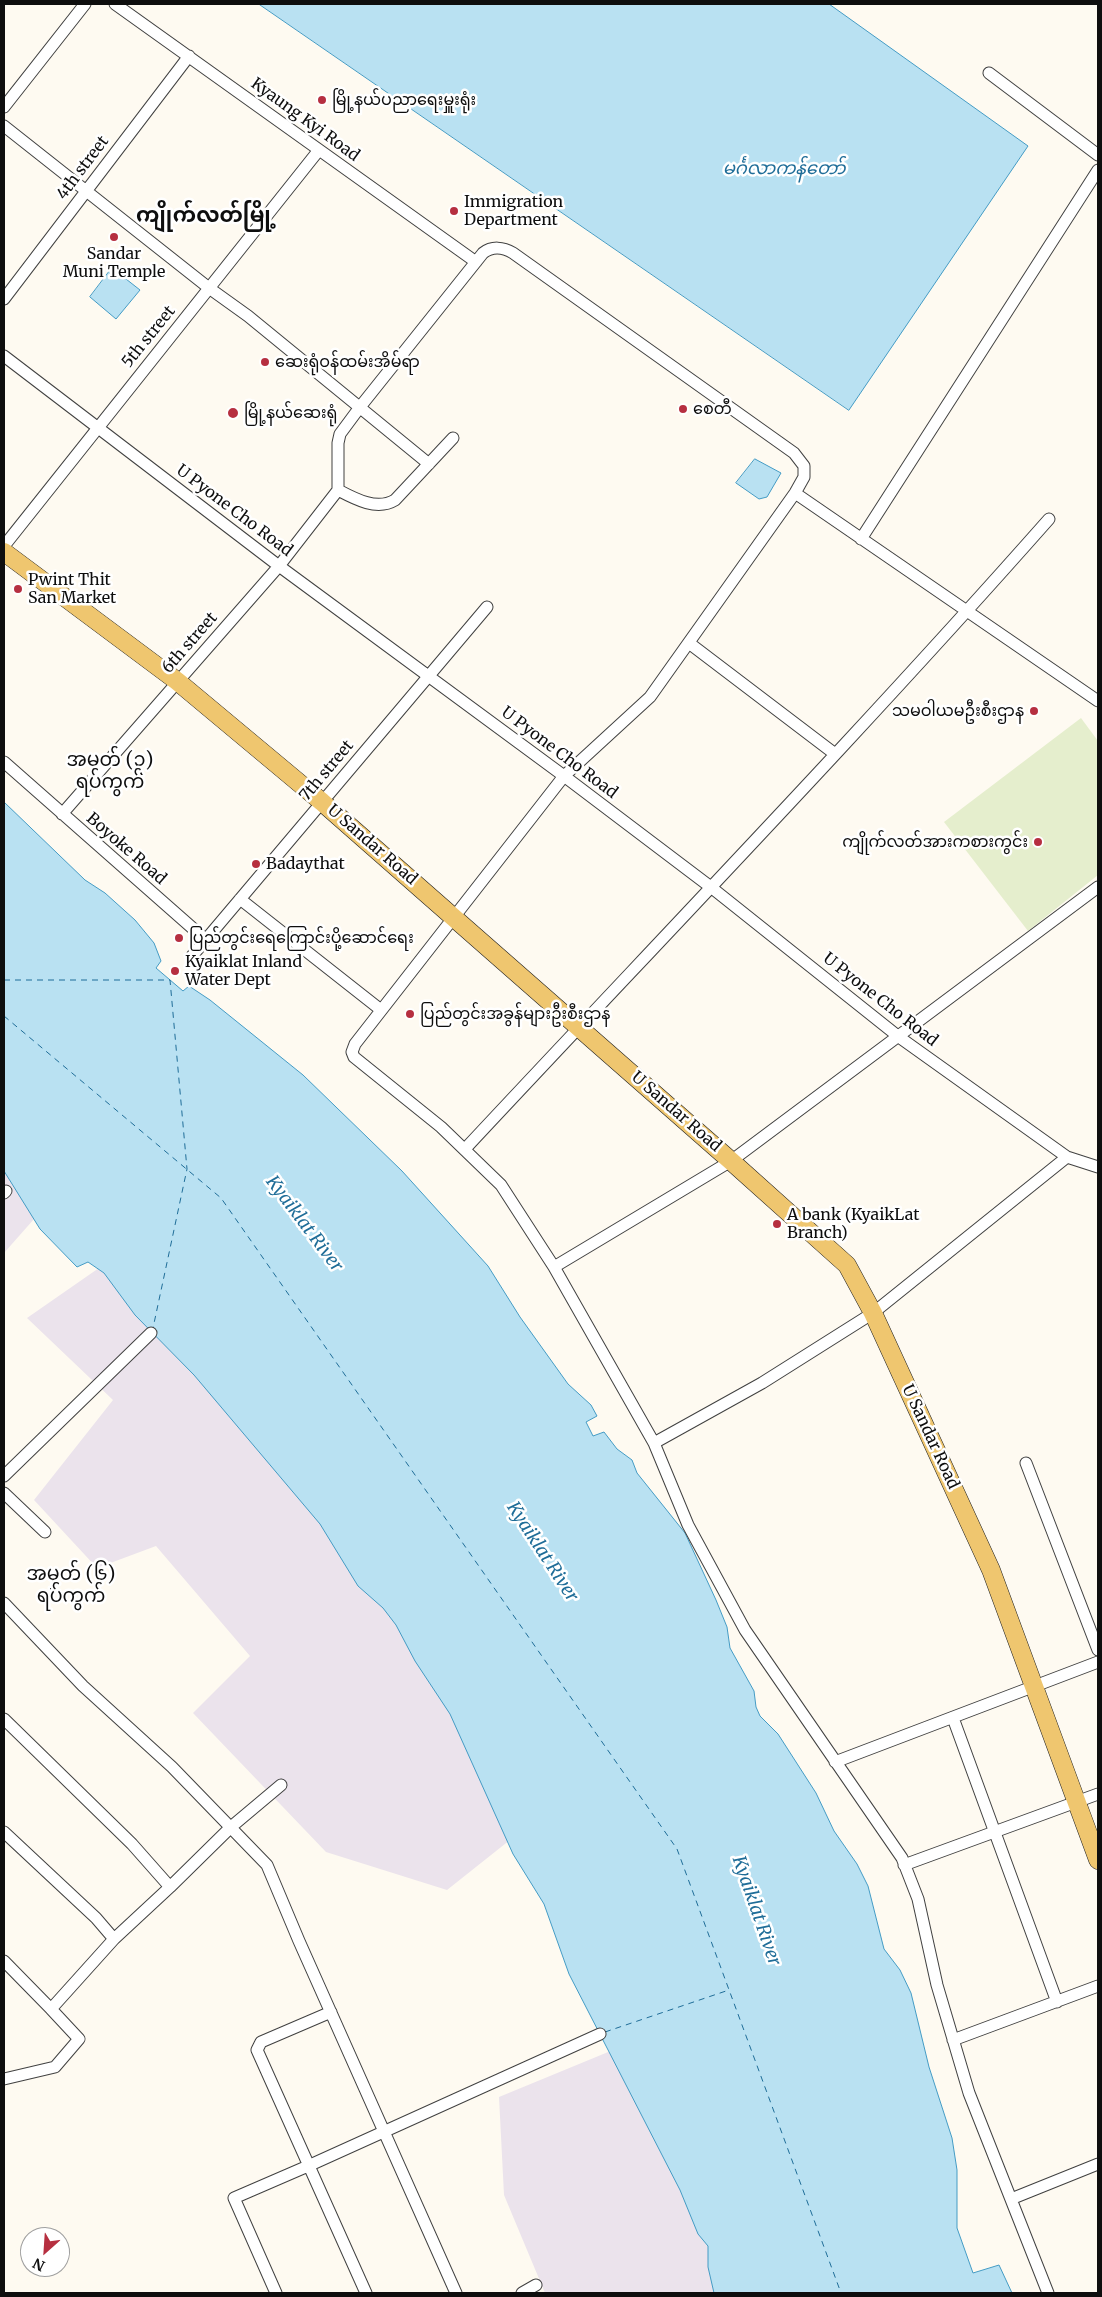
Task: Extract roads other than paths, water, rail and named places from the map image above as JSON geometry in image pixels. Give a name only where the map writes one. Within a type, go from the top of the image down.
[{"type":"main road","name":"U Sandar Road","points":[[4,552],[178,681],[322,802],[847,1265],[873,1314],[991,1570],[1098,1860]]},
{"type":"street","points":[[4,107],[85,4]]},
{"type":"street","name":"Kyaung Kyi Road","points":[[115,4],[476,262]]},
{"type":"street","name":"4th street","points":[[4,298],[189,56]]},
{"type":"street","points":[[988,72],[1098,155]]},
{"type":"street","points":[[4,126],[209,288],[248,316],[429,464]]},
{"type":"street","name":"5th street","points":[[4,546],[319,150]]},
{"type":"street","points":[[860,539],[1098,170]]},
{"type":"street","points":[[454,438],[395,500],[388,504],[374,504],[338,490],[339,439],[360,407],[483,253],[492,248],[504,248],[802,460],[805,471],[795,494],[650,697],[564,776],[352,1047],[353,1055],[441,1126],[501,1185],[554,1267],[654,1443],[688,1525],[745,1630],[904,1865],[918,1899],[937,1985],[969,2093],[1048,2293]]},
{"type":"street","name":"U Pyone Cho Road","points":[[4,356],[279,566],[564,776],[712,888],[899,1037],[1067,1157],[1098,1167]]},
{"type":"street","name":"6th street","points":[[62,814],[279,566],[338,490]]},
{"type":"street","points":[[795,494],[1098,701]]},
{"type":"street","points":[[464,1149],[712,888],[966,612],[1048,519]]},
{"type":"street","name":"7th street","points":[[192,956],[487,608]]},
{"type":"street","points":[[689,643],[834,754]]},
{"type":"street","name":"Boyoke Road","points":[[4,762],[206,940]]},
{"type":"street","points":[[554,1267],[731,1161],[1098,887]]},
{"type":"street","points":[[240,899],[381,1010]]},
{"type":"street","points":[[654,1443],[762,1383],[873,1314],[1067,1157]]},
{"type":"street","points":[[4,1476],[151,1334]]},
{"type":"street","points":[[1026,1463],[1098,1650]]},
{"type":"street","points":[[4,1493],[45,1532]]},
{"type":"street","points":[[4,1603],[83,1686],[172,1766],[267,1865],[456,2293]]},
{"type":"street","points":[[836,1762],[953,1718],[1033,1685],[1098,1662]]},
{"type":"street","points":[[953,1718],[996,1831],[1057,2002]]},
{"type":"street","points":[[4,1719],[132,1844],[170,1887]]},
{"type":"street","points":[[50,2009],[114,1938],[170,1887],[231,1827],[281,1785]]},
{"type":"street","points":[[904,1865],[1098,1794]]},
{"type":"street","points":[[4,1832],[96,1918],[114,1938]]},
{"type":"street","points":[[4,1961],[78,2039],[54,2067],[4,2079]]},
{"type":"street","points":[[953,2040],[1098,1986]]},
{"type":"street","points":[[331,2012],[261,2042],[258,2050],[366,2293]]},
{"type":"street","points":[[276,2293],[234,2198],[385,2132],[600,2034]]},
{"type":"street","points":[[1011,2199],[1098,2164]]},
{"type":"street","points":[[522,2293],[536,2286]]},
{"type":"water","name":"မင်္ဂလာကန်တော်","points":[[259,4],[829,4],[1028,146],[849,410]]},
{"type":"water","points":[[112,268],[140,290],[116,319],[90,297]]},
{"type":"water","points":[[755,459],[781,473],[767,497],[759,499],[736,483]]},
{"type":"water","name":"Kyaiklat River","points":[[4,802],[85,880],[105,893],[135,920],[154,943],[161,961],[156,968],[183,991],[189,986],[210,1000],[303,1075],[402,1171],[488,1266],[520,1317],[568,1384],[591,1405],[597,1416],[586,1422],[593,1436],[604,1432],[617,1449],[632,1460],[637,1473],[685,1533],[727,1627],[730,1648],[754,1691],[756,1707],[760,1716],[778,1734],[816,1793],[834,1831],[857,1864],[868,1886],[884,1949],[900,1970],[911,1993],[929,2067],[952,2138],[957,2170],[957,2228],[973,2273],[999,2265],[1012,2293],[714,2293],[708,2267],[708,2246],[698,2234],[680,2190],[569,1974],[544,1904],[513,1854],[450,1714],[415,1661],[396,1625],[383,1608],[358,1586],[320,1524],[194,1375],[135,1315],[104,1273],[88,1262],[77,1267],[40,1229],[4,1171]]},
{"type":"place","name":"မြို့နယ်ပညာရေးမှူးရုံး","points":[[322,100]]},
{"type":"place","name":"Immigration Department","points":[[454,211]]},
{"type":"place","name":"Sandar Muni Temple","points":[[114,237]]},
{"type":"place","name":"ဆေးရုံဝန်ထမ်းအိမ်ရာ","points":[[265,362]]},
{"type":"place","name":"စေတီ","points":[[683,409]]},
{"type":"place","name":"မြို့နယ်ဆေးရုံ","points":[[233,413]]},
{"type":"place","name":"Pwint Thit San Market","points":[[18,589]]},
{"type":"place","name":"သမဝါယမဦးစီးဌာန","points":[[1034,711]]},
{"type":"place","name":"ကျိုက်လတ်အားကစားကွင်း","points":[[1038,842]]},
{"type":"place","name":"Badaythat","points":[[256,864]]},
{"type":"place","name":"ပြည်တွင်းရေကြောင်းပို့ဆောင်ရေး","points":[[179,938]]},
{"type":"place","name":"Kyaiklat Inland Water Dept","points":[[175,971]]},
{"type":"place","name":"ပြည်တွင်းအခွန်များဦးစီးဌာန","points":[[410,1014]]},
{"type":"place","name":"A bank (KyaikLat Branch)","points":[[777,1224]]},
{"type":"district","name":"ကျိုက်လတ်မြို့","points":[[206,216]]},
{"type":"district","name":"အမှတ် (၃) ရပ်ကွက်","points":[[110,772]]},
{"type":"district","name":"အမှတ် (၆) ရပ်ကွက်","points":[[71,1586]]}]
